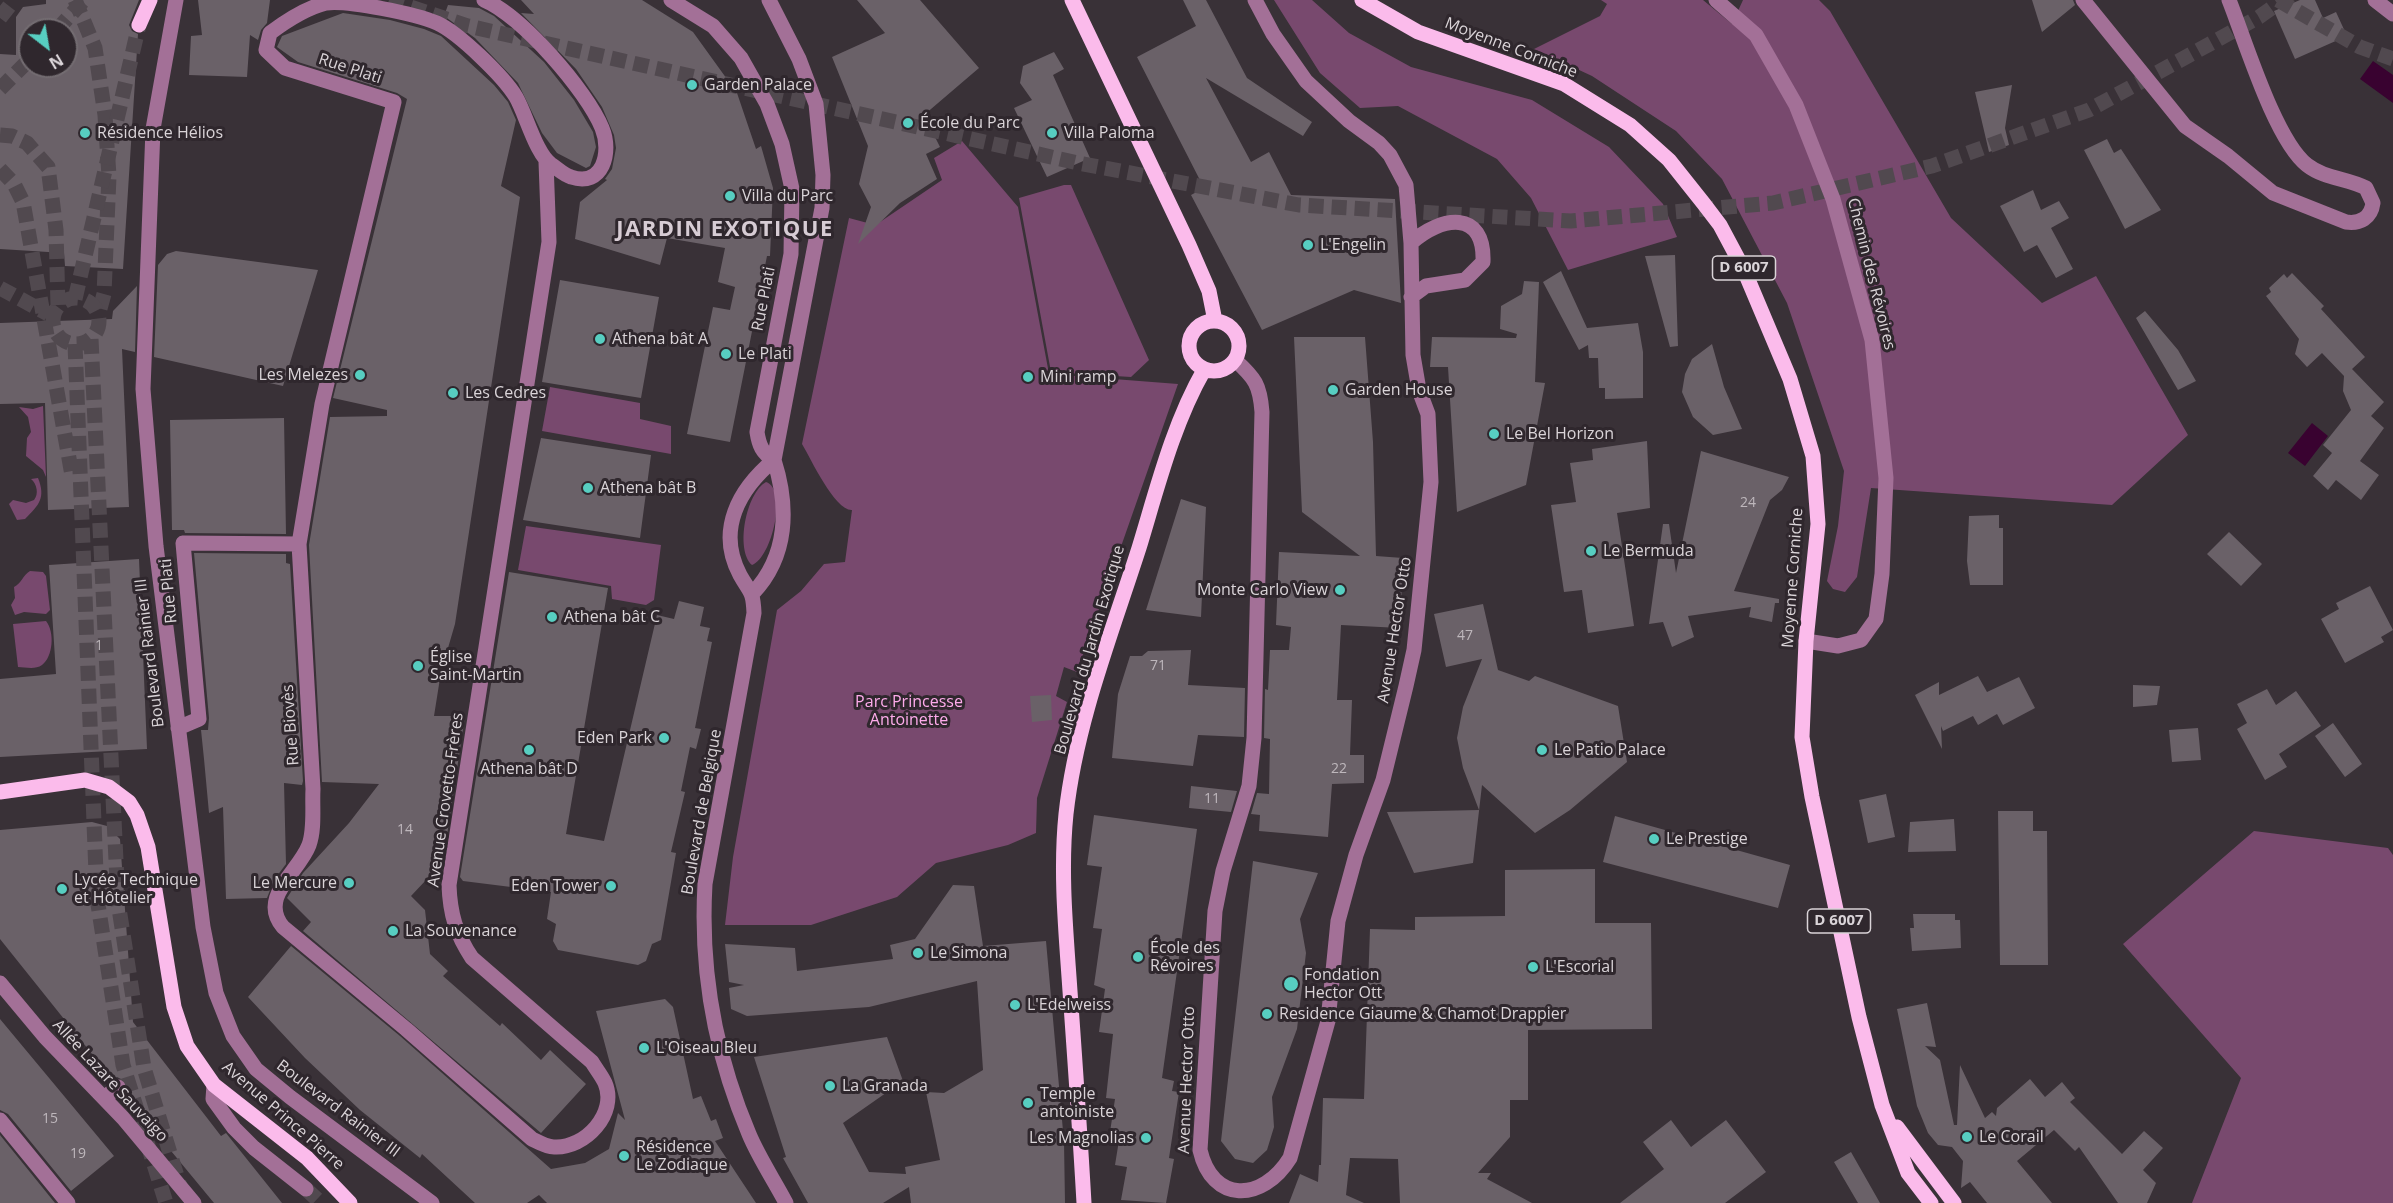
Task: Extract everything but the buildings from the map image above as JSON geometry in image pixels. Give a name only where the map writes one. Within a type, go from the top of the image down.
[{"type":"main road","points":[[1072,0],[1189,245],[1209,291],[1215,321]]},
{"type":"main road","name":"Moyenne Corniche","points":[[1362,0],[1418,32],[1564,84],[1630,125],[1669,160],[1720,225],[1744,270],[1790,380],[1813,456],[1818,524],[1806,641],[1802,737],[1859,1017],[1882,1105]]},
{"type":"main road","points":[[139,25],[147,3]]},
{"type":"main road","points":[[1215,321],[1229,326],[1238,338],[1239,346],[1235,360],[1225,369],[1204,370],[1197,366],[1190,354],[1190,339],[1199,326],[1215,321]]},
{"type":"main road","name":"Boulevard du Jardin Exotique","points":[[1084,1203],[1065,904],[1066,811],[1079,742],[1112,631],[1164,468],[1195,385],[1204,370]]},
{"type":"main road","name":"Avenue Prince Pierre","points":[[2,791],[85,780],[109,787],[129,802],[137,815],[148,847],[178,1027],[187,1046],[214,1085],[307,1158],[350,1203]]},
{"type":"main road","name":"D 6007","points":[[1882,1105],[1908,1173],[1931,1203]]},
{"type":"main road","name":"D 6007","points":[[1882,1105],[1921,1163],[1954,1203]]},
{"type":"street","name":"Boulevard Rainier III","points":[[176,0],[153,129],[143,389],[150,496],[178,728],[204,934],[216,993],[233,1036],[251,1063],[269,1081],[432,1203]]},
{"type":"street","points":[[484,0],[516,19],[565,74],[598,118],[603,130],[607,157],[601,171],[592,178],[569,176],[546,162]]},
{"type":"street","name":"Rue Plati","points":[[671,0],[713,26],[741,58],[767,104],[782,144],[792,189],[791,255],[757,432],[759,445],[765,455],[774,460]]},
{"type":"street","points":[[769,0],[799,59],[816,104],[823,175],[822,208],[774,460],[782,484],[783,532],[777,556],[767,578],[753,593],[740,574],[733,552],[733,518],[739,499],[753,477],[774,460]]},
{"type":"street","name":"Avenue Hector Otto","points":[[1235,360],[1254,379],[1261,391],[1254,738],[1249,786],[1223,871],[1215,910],[1200,1150],[1203,1172],[1214,1192],[1236,1203],[1252,1201],[1266,1195],[1280,1179],[1290,1158],[1328,1021],[1338,921],[1356,855],[1383,780],[1414,650],[1431,482],[1428,414],[1419,390],[1413,355],[1411,243],[1406,185],[1394,162],[1379,143],[1349,121],[1306,81],[1273,34],[1255,0]]},
{"type":"street","name":"Chemin des Révoires","points":[[1716,0],[1756,35],[1796,105],[1833,199],[1872,340],[1886,478],[1882,574],[1876,619],[1861,640],[1838,646],[1806,641]]},
{"type":"street","points":[[2083,0],[2185,126],[2228,156],[2258,184],[2273,193],[2338,219],[2353,223],[2362,220],[2370,214],[2373,203],[2366,188],[2323,175],[2294,153],[2273,110],[2229,0]]},
{"type":"street","points":[[2375,0],[2393,14]]},
{"type":"street","name":"Rue Plati","points":[[178,728],[198,719],[183,543],[299,544],[314,452],[350,278],[394,102],[285,68],[266,50],[270,33],[288,21],[327,3],[356,2],[438,24],[488,63],[516,96],[546,162]]},
{"type":"street","name":"Avenue Crovetto-Frères","points":[[277,894],[274,911],[283,927],[406,1029],[532,1139],[555,1147],[573,1143],[590,1134],[600,1123],[608,1106],[606,1084],[592,1062],[472,958],[459,939],[450,904],[449,885],[549,242],[546,162]]},
{"type":"street","points":[[1411,243],[1426,230],[1438,224],[1462,222],[1478,233],[1484,247],[1483,262],[1466,280],[1426,286],[1411,297]]},
{"type":"street","name":"Rue Biovès","points":[[277,894],[306,853],[311,828],[313,789],[299,544]]},
{"type":"street","name":"Boulevard de Belgique","points":[[753,593],[753,630],[705,884],[704,936],[707,987],[721,1055],[749,1135],[786,1203]]},
{"type":"street","name":"Allée Lazare Sauvaigo","points":[[0,983],[45,1037],[104,1098],[194,1203]]},
{"type":"street","points":[[214,1085],[213,1099],[234,1128],[306,1189]]},
{"type":"street","points":[[104,1098],[118,1086]]},
{"type":"street","points":[[0,1120],[68,1203]]},
{"type":"green space","points":[[1274,0],[1312,0],[1349,33],[1411,67],[1532,100],[1609,147],[1663,204],[1677,237],[1568,270],[1531,198],[1497,159],[1398,106],[1360,108],[1320,73]]},
{"type":"green space","points":[[1601,0],[1703,0],[1732,24],[1743,0],[1819,0],[1830,11],[1951,218],[2042,303],[2096,276],[2188,435],[2112,505],[1871,488],[1857,577],[1845,592],[1833,589],[1827,581],[1838,526],[1844,471],[1787,303],[1722,179],[1676,131],[1592,76],[1534,49],[1600,16],[1607,4]]},
{"type":"green space","name":"Parc Princesse Antoinette","points":[[962,141],[1018,207],[1049,374],[1178,384],[1077,672],[1064,667],[1056,696],[1067,702],[1037,798],[1036,833],[1008,845],[936,863],[897,897],[811,925],[725,925],[733,857],[777,610],[801,591],[824,564],[845,562],[852,510],[845,508],[831,494],[802,444],[849,218],[875,225],[942,180],[934,158]]},
{"type":"green space","points":[[1071,185],[1149,360],[1131,377],[1051,372],[1019,198]]},
{"type":"green space","points":[[550,387],[640,403],[640,419],[671,426],[671,454],[542,431]]},
{"type":"green space","points":[[43,406],[46,477],[43,470],[26,456],[27,438],[31,432],[28,417],[19,407],[33,409]]},
{"type":"green space","points":[[38,478],[41,491],[40,501],[25,519],[17,520],[9,504],[13,500],[26,503],[34,500],[37,489],[31,479]]},
{"type":"green space","points":[[766,482],[773,487],[776,497],[775,523],[766,550],[752,565],[744,547],[745,522],[753,497]]},
{"type":"green space","points":[[526,526],[661,545],[654,600],[646,605],[612,599],[611,586],[518,570]]},
{"type":"green space","points":[[30,571],[43,572],[46,576],[50,610],[46,614],[24,612],[15,615],[11,605],[15,598],[14,587]]},
{"type":"green space","points":[[46,621],[52,638],[46,661],[36,667],[18,667],[13,624]]},
{"type":"green space","points":[[2254,831],[2388,848],[2393,855],[2393,1203],[2192,1203],[2241,1078],[2123,944]]},
{"type":"shaded area","points":[[2373,61],[2393,75],[2393,103],[2360,79]]},
{"type":"shaded area","points":[[2312,423],[2328,436],[2305,466],[2288,453]]},
{"type":"tunnel","points":[[0,18],[14,0]]},
{"type":"tunnel","points":[[75,0],[95,48],[105,115],[109,176],[104,294],[98,316]]},
{"type":"tunnel","points":[[68,18],[84,0]]},
{"type":"tunnel","points":[[389,0],[468,26],[1078,163],[1299,205],[1571,221],[1773,203],[1932,166],[2089,110],[2259,17],[2283,0]]},
{"type":"tunnel","points":[[2278,0],[2360,47],[2393,59]]},
{"type":"tunnel","points":[[75,299],[139,25]]},
{"type":"tunnel","points":[[0,89],[18,71]]},
{"type":"tunnel","points":[[0,135],[12,136],[27,143],[48,167],[56,230],[58,307]]},
{"type":"tunnel","points":[[0,169],[14,184],[23,202],[72,475]]},
{"type":"tunnel","points":[[0,288],[48,314]]},
{"type":"tunnel","points":[[76,298],[92,305],[99,321],[92,337],[76,344],[60,337],[53,321],[60,305],[76,298]]},
{"type":"tunnel","points":[[91,339],[118,902],[144,1068],[180,1186]]},
{"type":"tunnel","points":[[75,344],[97,898],[123,1065],[166,1203]]},
{"type":"tunnel","points":[[306,1189],[321,1203]]},
{"type":"place","name":"Garden Palace","points":[[692,85]]},
{"type":"place","name":"École du Parc","points":[[908,123]]},
{"type":"place","name":"Résidence Hélios","points":[[85,133]]},
{"type":"place","name":"Villa Paloma","points":[[1052,133]]},
{"type":"place","name":"Villa du Parc","points":[[730,196]]},
{"type":"place","name":"L'Engelin","points":[[1308,245]]},
{"type":"place","name":"Athena bât A","points":[[600,339]]},
{"type":"place","name":"Le Plati","points":[[726,354]]},
{"type":"place","name":"Les Melezes","points":[[360,375]]},
{"type":"place","name":"Mini ramp","points":[[1028,377]]},
{"type":"place","name":"Garden House","points":[[1333,390]]},
{"type":"place","name":"Les Cedres","points":[[453,393]]},
{"type":"place","name":"Le Bel Horizon","points":[[1494,434]]},
{"type":"place","name":"Athena bât B","points":[[588,488]]},
{"type":"place","name":"Le Bermuda","points":[[1591,551]]},
{"type":"place","name":"Monte Carlo View","points":[[1340,590]]},
{"type":"place","name":"Athena bât C","points":[[552,617]]},
{"type":"place","name":"Église Saint-Martin","points":[[418,666]]},
{"type":"place","name":"Eden Park","points":[[664,738]]},
{"type":"place","name":"Athena bât D","points":[[529,750]]},
{"type":"place","name":"Le Patio Palace","points":[[1542,750]]},
{"type":"place","name":"Le Prestige","points":[[1654,839]]},
{"type":"place","name":"Le Mercure","points":[[349,883]]},
{"type":"place","name":"Eden Tower","points":[[611,886]]},
{"type":"place","name":"Lycée Technique et Hôtelier","points":[[62,889]]},
{"type":"place","name":"La Souvenance","points":[[393,931]]},
{"type":"place","name":"Le Simona","points":[[918,953]]},
{"type":"place","name":"École des Révoires","points":[[1138,957]]},
{"type":"place","name":"L'Escorial","points":[[1533,967]]},
{"type":"place","name":"Fondation Hector Ott","points":[[1291,984]]},
{"type":"place","name":"L'Edelweiss","points":[[1015,1005]]},
{"type":"place","name":"Residence Giaume & Chamot Drappier","points":[[1267,1014]]},
{"type":"place","name":"L'Oiseau Bleu","points":[[644,1048]]},
{"type":"place","name":"La Granada","points":[[830,1086]]},
{"type":"place","name":"Temple antoiniste","points":[[1028,1103]]},
{"type":"place","name":"Le Corail","points":[[1967,1137]]},
{"type":"place","name":"Les Magnolias","points":[[1146,1138]]},
{"type":"place","name":"Résidence Le Zodiaque","points":[[624,1156]]},
{"type":"district","name":"JARDIN EXOTIQUE","points":[[725,230]]}]
